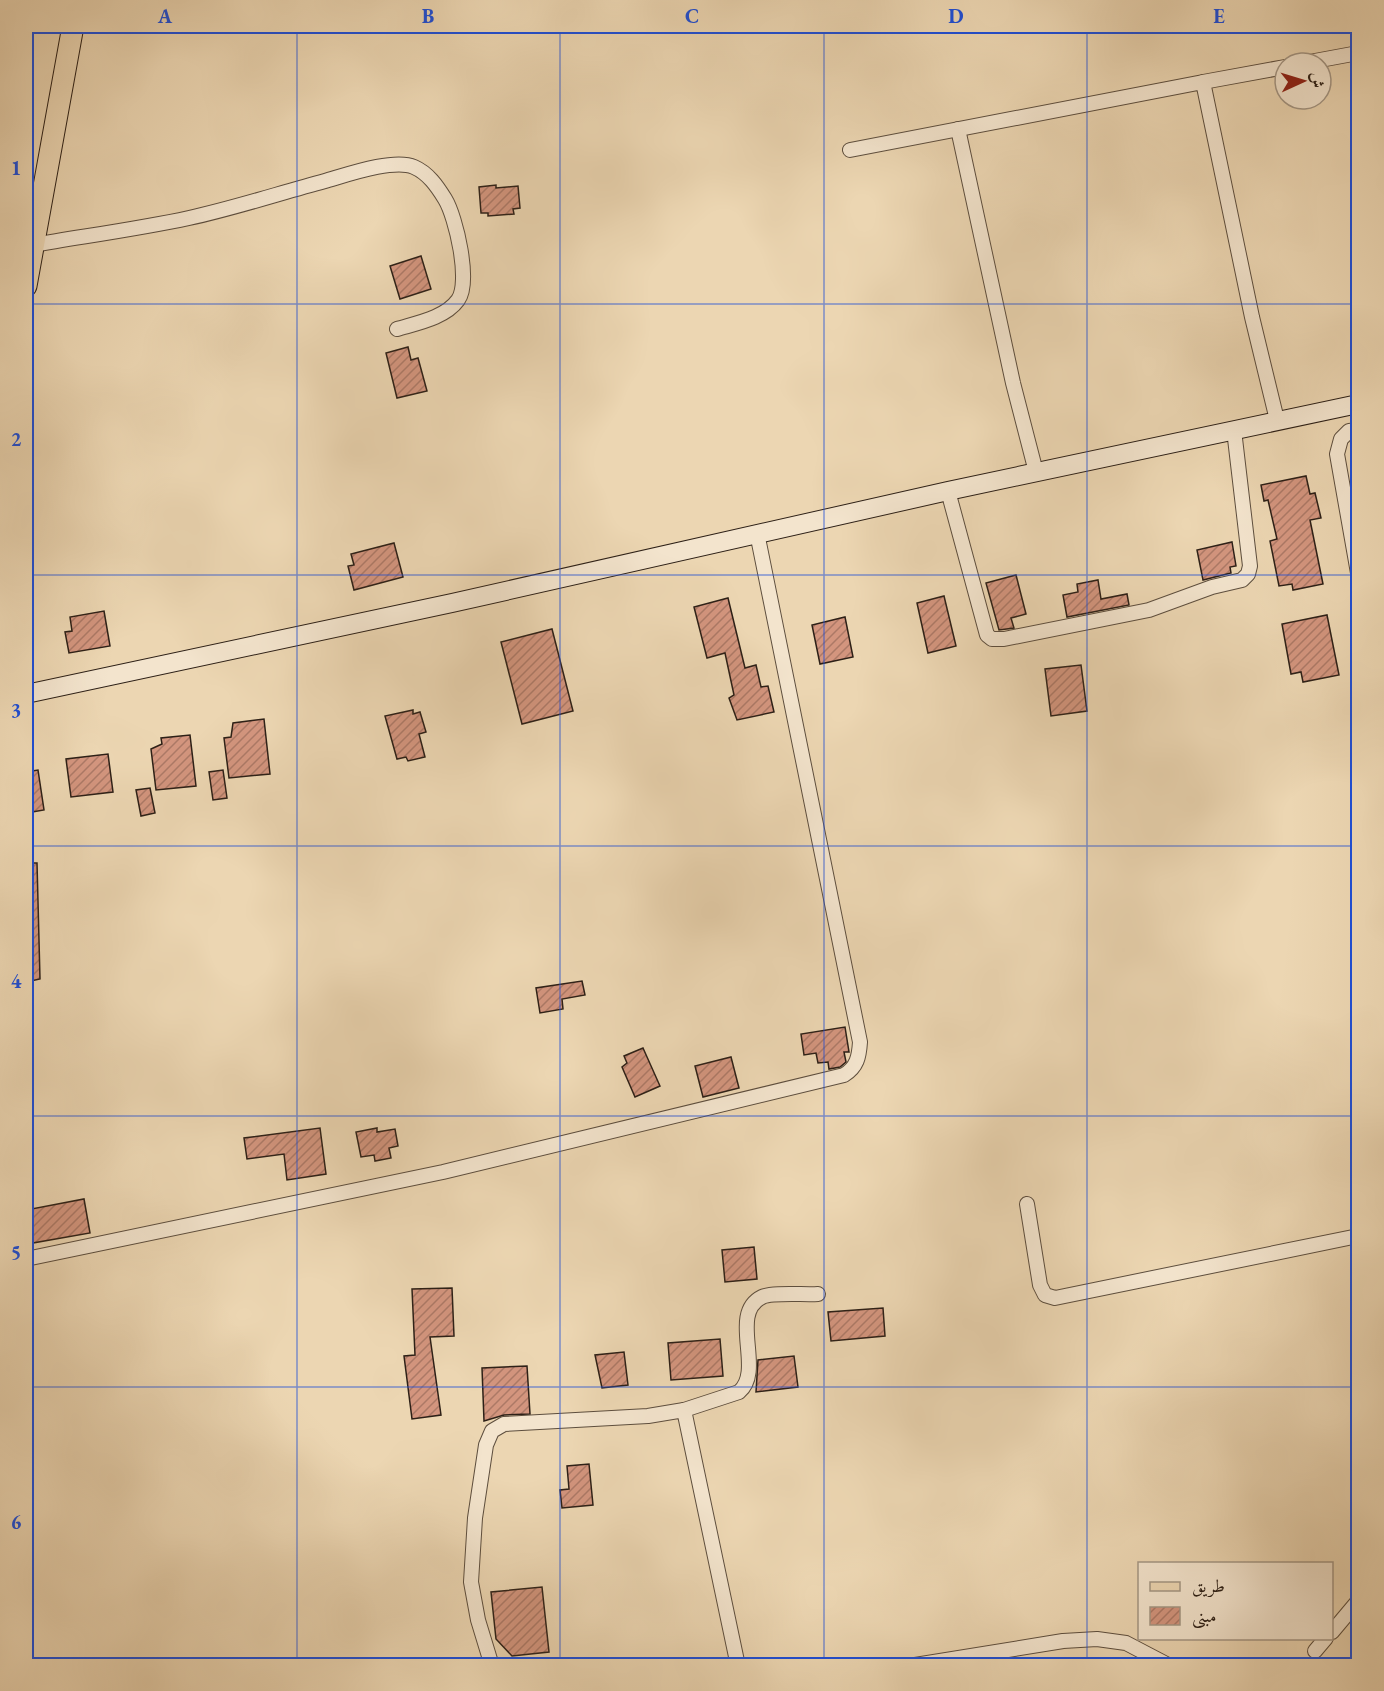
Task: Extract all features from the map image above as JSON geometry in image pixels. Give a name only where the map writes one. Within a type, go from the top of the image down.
[{"type":"main road","points":[[26,286],[73,26]]},
{"type":"street","points":[[1333,58],[1359,53]]},
{"type":"street","points":[[850,150],[1273,69]]},
{"type":"street","points":[[1203,82],[1252,317],[1277,420]]},
{"type":"street","points":[[958,129],[1013,383],[1036,472]]},
{"type":"street","points":[[33,245],[191,218],[361,171],[393,165],[412,166],[430,178],[446,201],[454,225],[464,276],[462,291],[450,307],[431,318],[397,329]]},
{"type":"street","points":[[26,694],[441,605],[948,491],[1359,404]]},
{"type":"street","points":[[948,491],[987,635],[992,639],[1004,639],[1129,615],[1212,586],[1242,580],[1248,574],[1250,566],[1234,430]]},
{"type":"street","points":[[1359,430],[1349,431],[1341,439],[1337,454],[1359,573]]},
{"type":"street","points":[[26,1259],[443,1172],[832,1078],[850,1071],[856,1064],[860,1042],[757,533]]},
{"type":"street","points":[[1027,1204],[1040,1286],[1045,1294],[1055,1298],[1359,1236]]},
{"type":"street","points":[[492,1665],[478,1620],[471,1574],[475,1518],[486,1446],[492,1431],[504,1424],[648,1416],[684,1410],[739,1392],[745,1387],[748,1376],[747,1322],[751,1307],[763,1296],[818,1294]]},
{"type":"street","points":[[684,1410],[738,1665]]},
{"type":"street","points":[[1333,1631],[1359,1601]]},
{"type":"street","points":[[909,1665],[1000,1658],[1063,1641],[1097,1639],[1126,1643],[1170,1665]]},
{"type":"street","points":[[1315,1651],[1324,1640]]},
{"type":"building","points":[[496,185],[496,188],[518,186],[520,208],[513,209],[514,214],[488,216],[488,213],[481,213],[479,187]]},
{"type":"building","points":[[421,256],[431,289],[400,299],[390,266]]},
{"type":"building","points":[[408,347],[411,360],[418,358],[427,391],[397,398],[386,353]]},
{"type":"building","points":[[1306,476],[1310,494],[1315,493],[1321,518],[1310,520],[1323,584],[1293,590],[1292,584],[1279,586],[1270,541],[1277,539],[1268,500],[1264,501],[1261,485]]},
{"type":"building","points":[[1232,542],[1236,566],[1230,567],[1231,573],[1203,580],[1197,550]]},
{"type":"building","points":[[394,543],[403,577],[354,590],[348,566],[354,565],[351,554]]},
{"type":"building","points":[[1016,575],[1026,614],[1011,618],[1014,628],[999,630],[986,583]]},
{"type":"building","points":[[1098,580],[1101,599],[1127,594],[1129,605],[1067,617],[1063,595],[1078,592],[1077,584]]},
{"type":"building","points":[[944,596],[956,646],[928,653],[917,603]]},
{"type":"building","points":[[728,598],[745,668],[756,665],[761,687],[768,686],[774,712],[737,720],[729,698],[734,695],[725,653],[707,658],[694,607]]},
{"type":"building","points":[[104,611],[110,646],[69,653],[65,632],[72,631],[70,617]]},
{"type":"building","points":[[1327,615],[1339,675],[1303,682],[1301,672],[1291,674],[1282,624]]},
{"type":"building","points":[[845,617],[853,657],[820,664],[812,625]]},
{"type":"building","points":[[552,629],[573,711],[522,724],[501,642]]},
{"type":"building","points":[[1081,665],[1087,711],[1051,716],[1045,669]]},
{"type":"building","points":[[413,710],[413,714],[420,712],[426,732],[419,734],[425,757],[408,761],[406,757],[397,759],[385,716]]},
{"type":"building","points":[[264,719],[270,774],[229,778],[224,738],[231,737],[233,723]]},
{"type":"building","points":[[190,735],[196,786],[156,790],[151,749],[162,744],[161,738]]},
{"type":"building","points":[[108,754],[113,792],[71,797],[66,759]]},
{"type":"building","points":[[38,770],[44,810],[26,813],[26,772]]},
{"type":"building","points":[[223,770],[227,798],[213,800],[209,772]]},
{"type":"building","points":[[150,788],[155,813],[141,816],[136,790]]},
{"type":"building","points":[[26,863],[37,863],[40,979],[26,982]]},
{"type":"building","points":[[582,981],[585,995],[562,999],[563,1009],[540,1013],[536,988]]},
{"type":"building","points":[[845,1027],[849,1052],[844,1052],[846,1062],[840,1067],[829,1069],[828,1062],[818,1063],[816,1053],[804,1055],[801,1034]]},
{"type":"building","points":[[643,1048],[660,1086],[635,1097],[622,1067],[627,1063],[624,1056]]},
{"type":"building","points":[[731,1057],[739,1088],[703,1097],[695,1066]]},
{"type":"building","points":[[320,1128],[326,1174],[287,1180],[284,1154],[247,1159],[244,1138]]},
{"type":"building","points":[[377,1128],[377,1132],[395,1129],[398,1146],[389,1148],[391,1158],[375,1161],[374,1155],[361,1157],[356,1132]]},
{"type":"building","points":[[84,1199],[90,1233],[27,1244],[26,1210]]},
{"type":"building","points":[[754,1247],[757,1279],[725,1282],[722,1250]]},
{"type":"building","points":[[452,1288],[454,1336],[430,1337],[441,1415],[412,1419],[404,1356],[415,1355],[412,1289]]},
{"type":"building","points":[[883,1308],[885,1336],[831,1341],[828,1312]]},
{"type":"building","points":[[720,1339],[723,1376],[671,1380],[668,1343]]},
{"type":"building","points":[[624,1352],[628,1385],[602,1388],[595,1355]]},
{"type":"building","points":[[794,1356],[798,1387],[756,1392],[758,1360]]},
{"type":"building","points":[[527,1366],[530,1414],[504,1415],[484,1421],[482,1368]]},
{"type":"building","points":[[589,1464],[593,1505],[562,1508],[560,1490],[569,1489],[567,1466]]},
{"type":"building","points":[[542,1587],[549,1652],[512,1656],[496,1639],[491,1592]]}]
